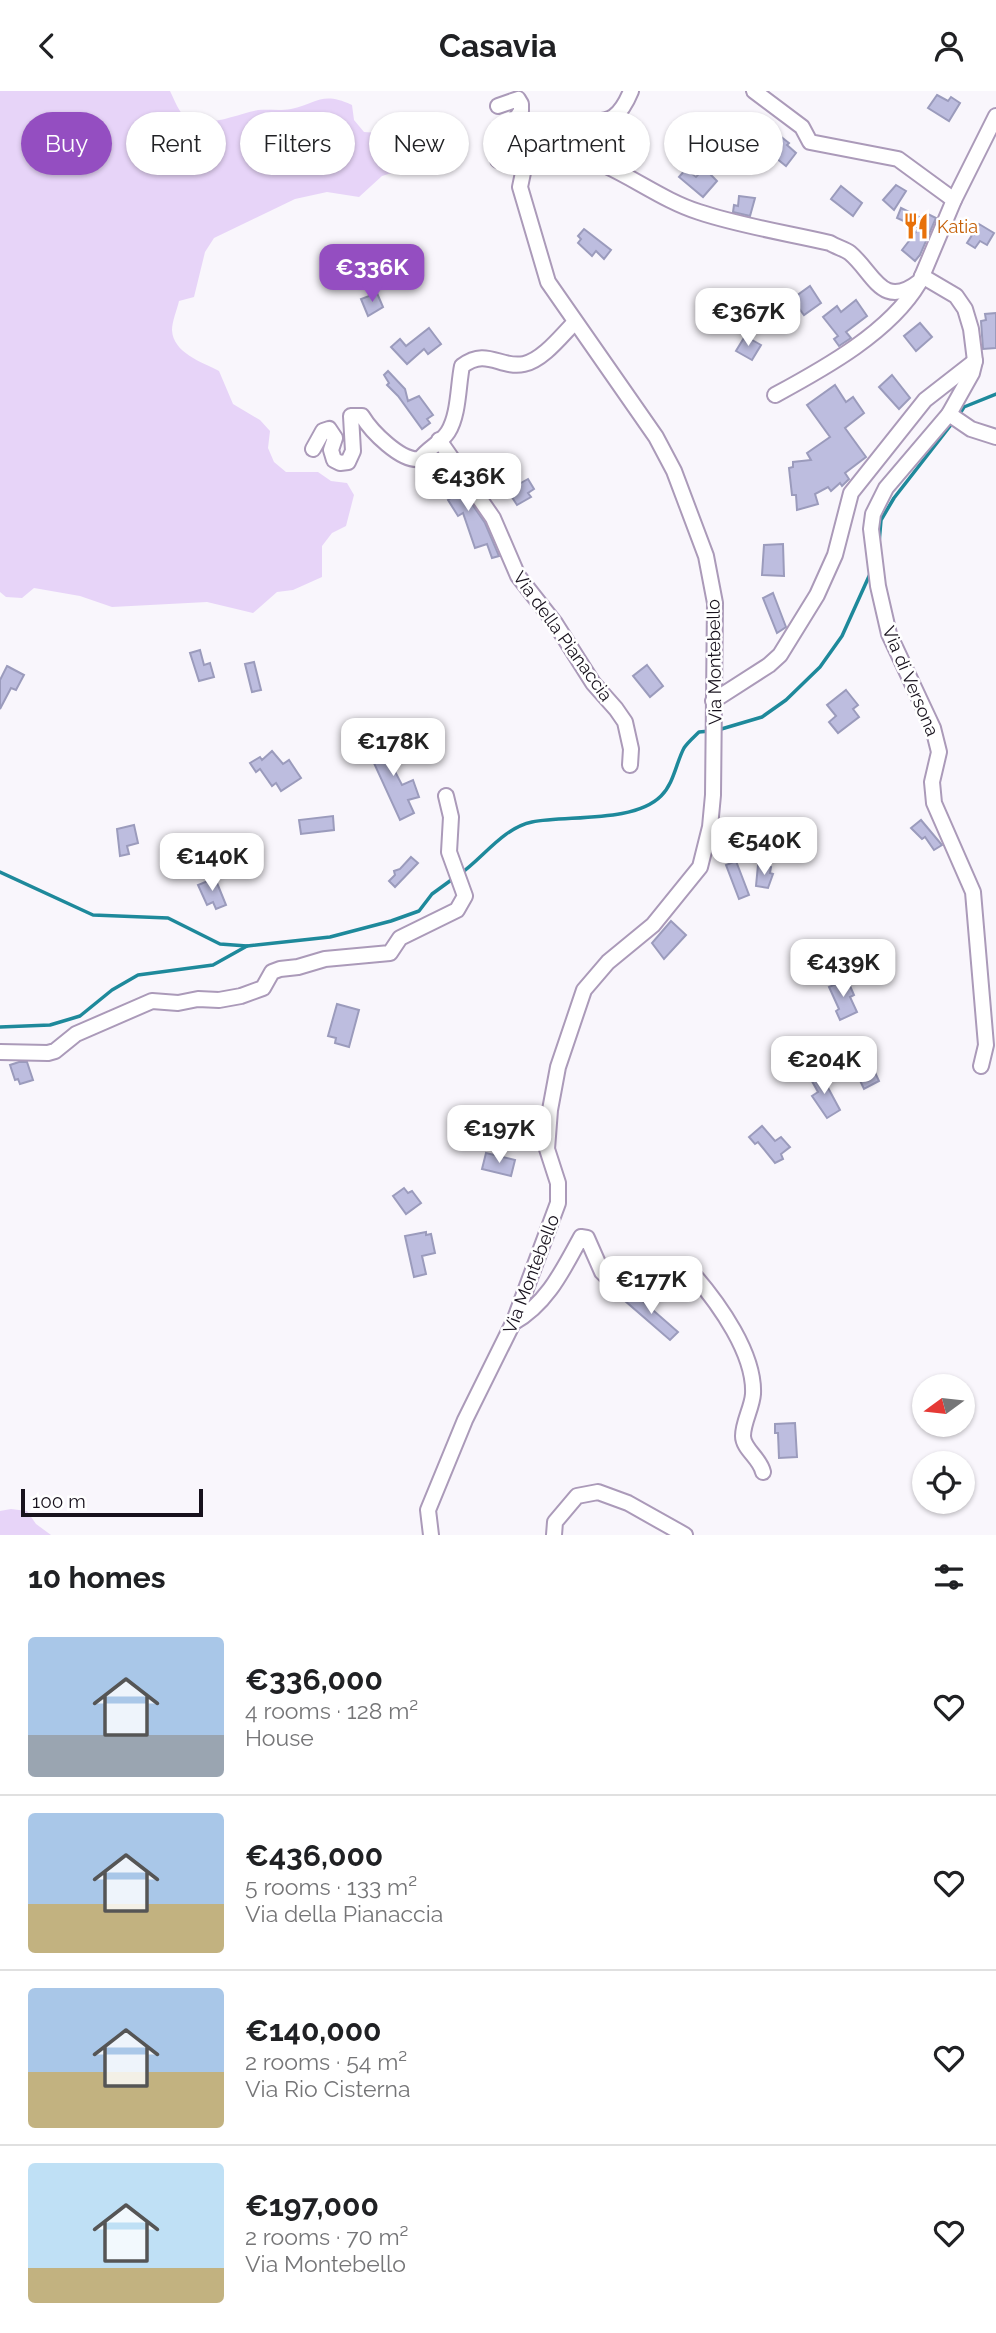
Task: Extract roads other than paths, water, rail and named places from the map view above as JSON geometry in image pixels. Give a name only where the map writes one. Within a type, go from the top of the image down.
[{"type":"street","points":[[621,112],[631,91]]},
{"type":"street","points":[[754,91],[802,127],[810,142],[898,159],[954,200]]},
{"type":"street","points":[[498,106],[518,99],[522,104],[519,112]]},
{"type":"street","points":[[775,395],[803,380],[888,322],[903,308],[921,279],[954,200],[996,116]]},
{"type":"street","name":"Via Montebello","points":[[431,1535],[428,1510],[465,1420],[513,1323],[558,1203],[558,1182],[547,1149],[550,1110],[558,1067],[583,990],[608,962],[653,925],[700,867],[712,806],[715,603],[706,556],[674,471],[656,437],[548,282],[520,187],[523,175]]},
{"type":"street","name":"Via Montebello","points":[[623,175],[698,212],[830,243],[849,253],[873,282],[887,290],[897,292],[910,289],[921,279]]},
{"type":"street","points":[[713,701],[780,655],[817,595],[835,555],[851,493],[925,400],[975,361],[971,329],[965,309],[956,296],[921,279]]},
{"type":"street","points":[[313,449],[323,431],[329,429],[335,438],[331,450],[334,460],[340,463],[348,462],[353,451],[351,417],[362,416],[377,436],[415,460],[420,459],[426,449],[448,432],[454,414],[462,366],[470,359],[483,357],[522,365],[534,361],[575,322]]},
{"type":"street","name":"Via di Versona","points":[[975,361],[954,418],[886,488],[873,514],[873,541],[878,586],[889,634],[933,728],[939,752],[931,792],[973,892],[986,1045],[981,1066]]},
{"type":"street","points":[[954,418],[996,437]]},
{"type":"street","name":"Via della Pianaccia","points":[[439,440],[493,518],[518,576],[555,622],[593,684],[625,722],[631,749],[630,765]]},
{"type":"street","points":[[0,1052],[48,1053],[55,1051],[76,1034],[152,1001],[178,1003],[241,996],[263,988],[272,972],[279,969],[325,959],[390,953],[400,937],[457,910],[465,896],[448,844],[452,817],[446,796]]},
{"type":"street","points":[[513,1323],[557,1283],[581,1237],[587,1238],[602,1272],[610,1280],[663,1270],[694,1275],[728,1320],[750,1369],[753,1393],[742,1434],[744,1444],[761,1462],[764,1472]]},
{"type":"street","points":[[554,1535],[555,1522],[578,1496],[598,1492],[628,1503],[685,1535]]},
{"type":"waterway","points":[[959,415],[964,407],[996,394]]},
{"type":"waterway","points":[[879,543],[881,520],[894,498],[954,421]]},
{"type":"waterway","points":[[718,730],[762,717],[786,700],[820,667],[842,636],[870,574]]},
{"type":"waterway","points":[[460,874],[503,837],[522,825],[547,820],[600,817],[649,805],[665,791],[687,744],[699,732],[710,731]]},
{"type":"waterway","points":[[0,872],[93,915],[168,918],[220,944],[247,946],[330,937],[391,921],[419,911],[432,894],[454,878]]},
{"type":"waterway","points":[[0,1027],[50,1025],[80,1016],[112,990],[138,975],[213,965],[247,946]]},
{"type":"place","name":"Katia","points":[[916,226]]}]
